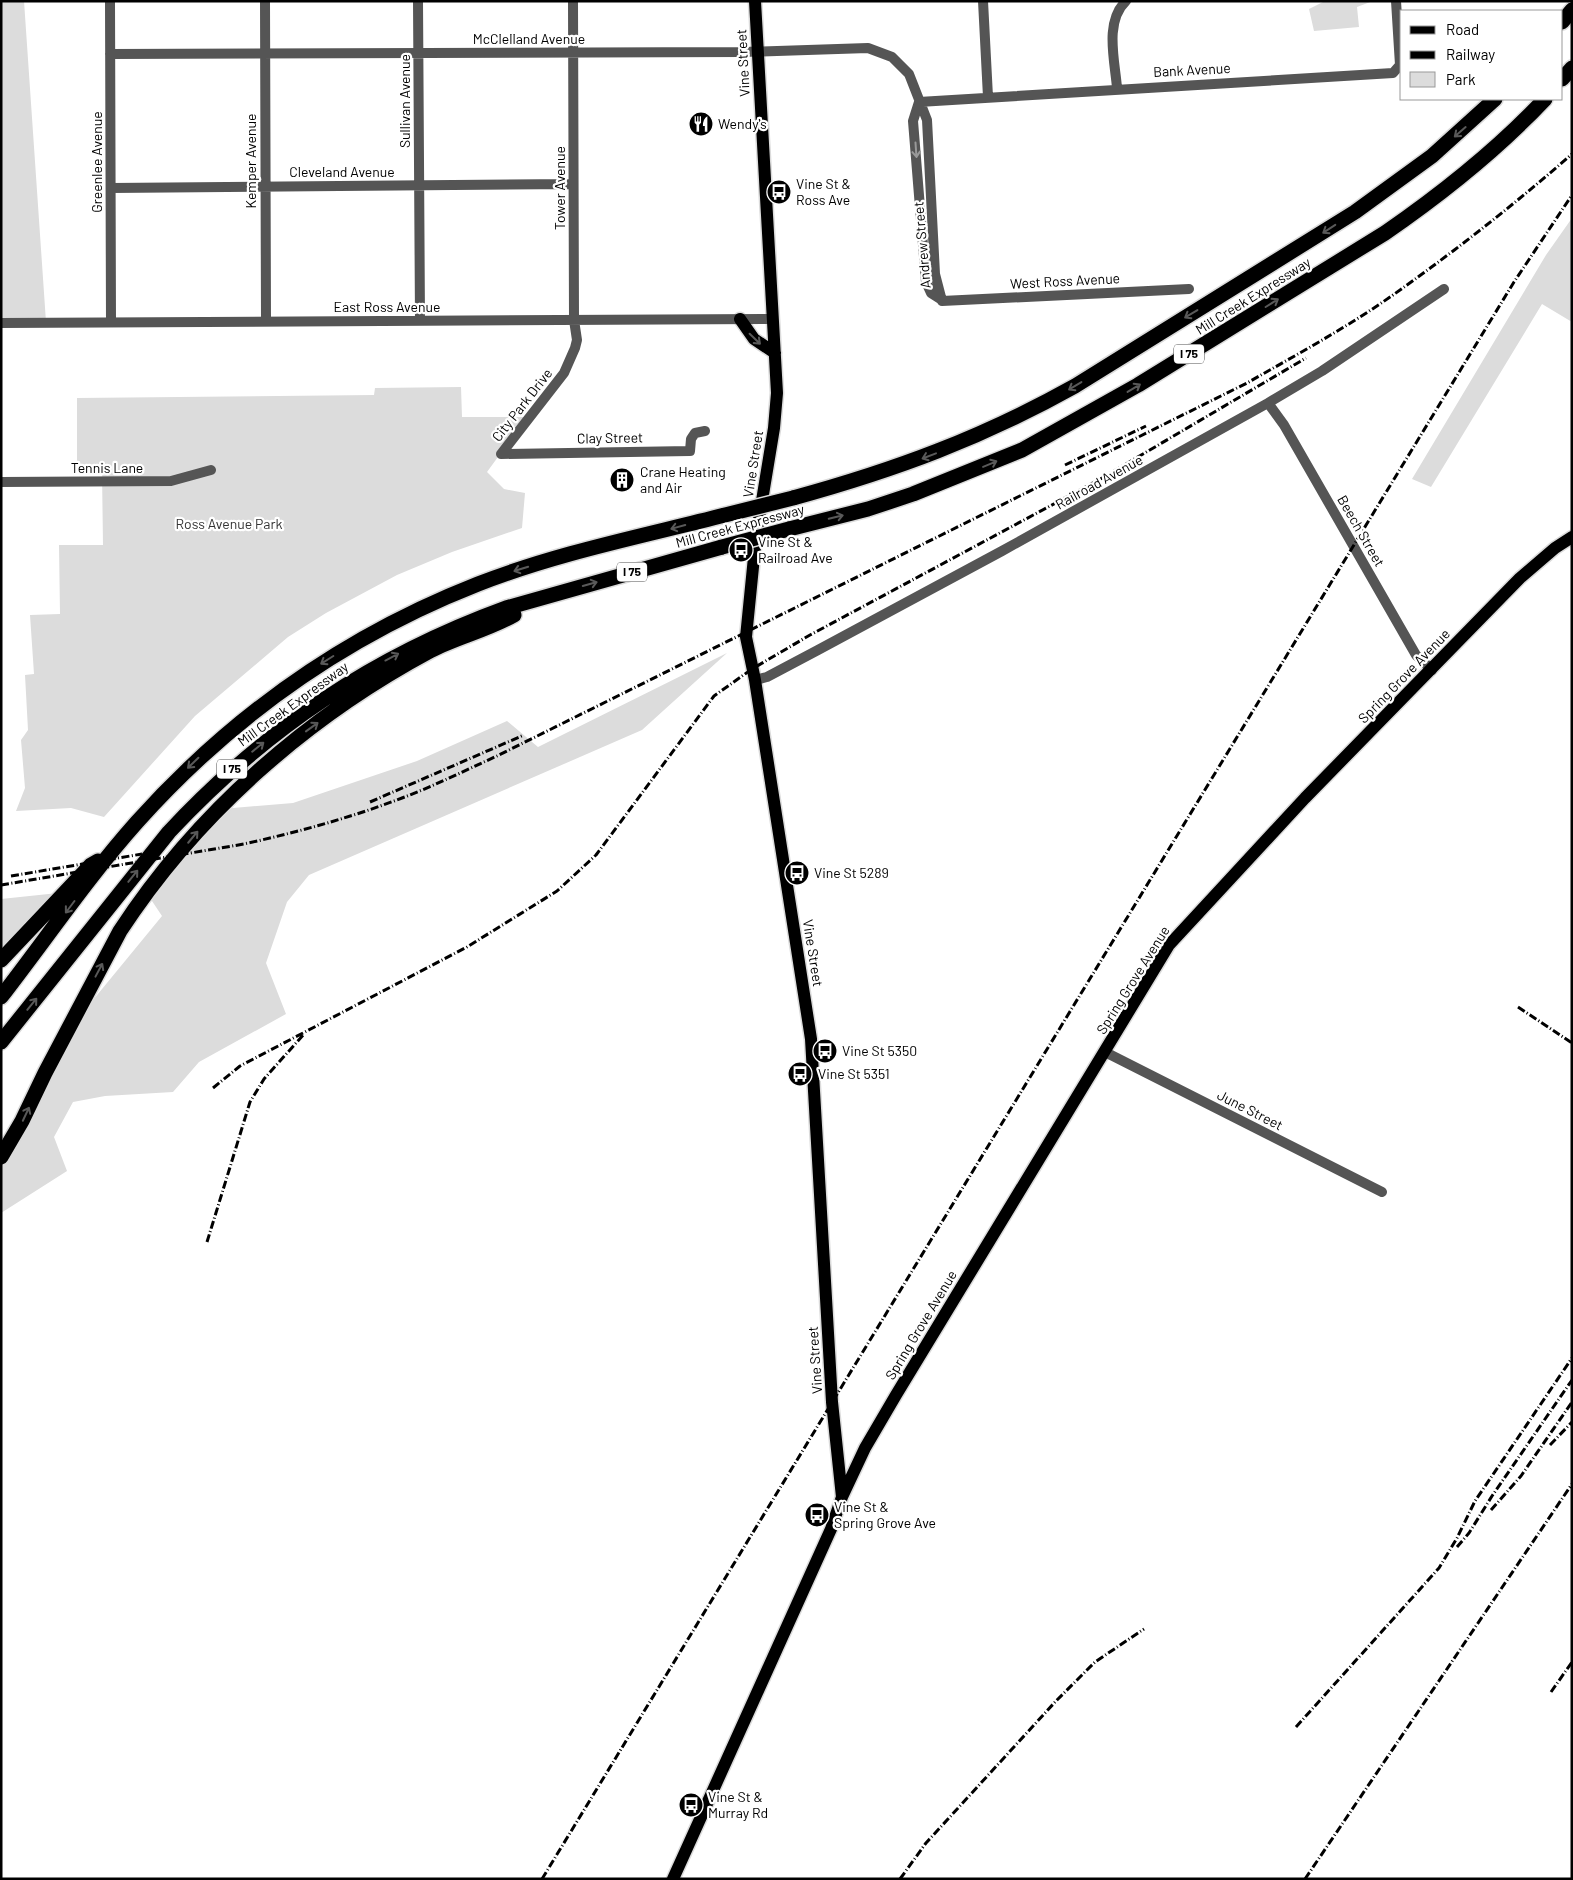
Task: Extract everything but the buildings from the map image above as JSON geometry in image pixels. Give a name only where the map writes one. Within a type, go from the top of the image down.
[{"type":"highway","points":[[1563,21],[1572,10]]},
{"type":"highway","points":[[1563,78],[1572,68]]},
{"type":"highway","name":"Mill Creek Expressway","points":[[1,997],[110,854],[165,792],[224,735],[278,692],[379,629],[426,606],[514,572],[794,498],[902,466],[942,451],[1019,417],[1075,386],[1355,212],[1432,156],[1494,100]]},
{"type":"highway","name":"Mill Creek Expressway","points":[[1,1042],[169,832],[223,776],[263,743],[336,690],[407,649],[474,619],[722,547],[868,509],[952,479],[1022,450],[1091,413],[1342,260],[1420,209],[1481,160],[1544,100]]},
{"type":"highway","points":[[1,1156],[22,1121],[44,1073],[120,931],[161,875],[230,797],[287,745],[367,690],[432,651],[510,617],[543,598]]},
{"type":"highway","points":[[1,960],[91,865],[110,854]]},
{"type":"main road","name":"Vine Street","points":[[673,1879],[832,1529],[842,1497],[832,1402],[811,1038],[755,680],[746,637],[755,546],[775,415],[775,353],[755,1]]},
{"type":"main road","points":[[740,319],[754,338],[775,353]]},
{"type":"main road","name":"Spring Grove Avenue","points":[[842,1497],[865,1448],[896,1395],[1169,945],[1305,798],[1520,578],[1555,548],[1572,537]]},
{"type":"street","name":"Greenlee Avenue","points":[[110,1],[111,322]]},
{"type":"street","name":"Kemper Avenue","points":[[265,1],[266,321]]},
{"type":"street","name":"Sullivan Avenue","points":[[418,1],[420,321]]},
{"type":"street","name":"Tower Avenue","points":[[564,373],[577,340],[574,320],[573,1]]},
{"type":"street","points":[[983,1],[988,97]]},
{"type":"street","points":[[1117,88],[1113,28],[1117,13],[1126,1]]},
{"type":"street","name":"Bank Avenue","points":[[919,102],[1393,72],[1400,65],[1396,1]]},
{"type":"street","name":"McClelland Avenue","points":[[110,54],[757,52],[868,48],[880,51],[898,62],[909,74],[919,102]]},
{"type":"street","name":"Andrew Street","points":[[919,102],[914,121],[926,282],[931,293],[942,301]]},
{"type":"street","name":"Cleveland Avenue","points":[[111,188],[573,184]]},
{"type":"street","name":"West Ross Avenue","points":[[942,301],[1189,289]]},
{"type":"street","name":"Railroad Avenue","points":[[755,680],[767,677],[1002,551],[1268,403],[1330,365],[1444,289]]},
{"type":"street","name":"East Ross Avenue","points":[[1,323],[772,319]]},
{"type":"street","name":"City Park Drive","points":[[501,454],[564,373]]},
{"type":"street","name":"Beech Street","points":[[1268,403],[1284,425],[1416,655],[1432,670]]},
{"type":"street","name":"Clay Street","points":[[501,454],[690,451],[691,439],[695,433],[704,431]]},
{"type":"street","name":"Tennis Lane","points":[[1,482],[171,481],[211,470]]},
{"type":"street","name":"June Street","points":[[1105,1052],[1382,1192]]},
{"type":"green space","points":[[1,1],[24,1],[46,322],[1,323]]},
{"type":"green space","points":[[1325,1],[1373,1],[1357,7],[1359,27],[1314,31],[1309,9]]},
{"type":"green space","points":[[1572,218],[1572,322],[1542,304],[1431,487],[1412,479],[1546,255]]},
{"type":"green space","name":"Ross Avenue Park","points":[[461,387],[462,417],[527,417],[487,472],[504,489],[525,493],[522,528],[452,552],[397,575],[326,613],[288,637],[195,716],[104,817],[71,808],[16,811],[25,788],[21,740],[28,730],[25,675],[34,674],[30,615],[60,614],[59,545],[103,545],[102,472],[77,472],[77,398],[374,395],[375,388]]},
{"type":"green space","points":[[727,653],[642,730],[309,875],[287,902],[266,963],[286,1014],[199,1062],[173,1092],[105,1096],[73,1102],[54,1137],[67,1171],[1,1213],[1,1164],[48,1072],[93,1000],[162,916],[142,886],[210,810],[293,803],[417,761],[507,721],[538,747]]},
{"type":"green space","points":[[58,893],[1,956],[1,899]]},
{"type":"railway","points":[[1,885],[244,844],[304,829],[363,812],[402,798],[497,756],[1247,383],[1339,330],[1393,295],[1484,227],[1572,154]]},
{"type":"railway","points":[[542,1879],[1514,282],[1572,195]]},
{"type":"railway","points":[[213,1088],[240,1066],[467,947],[557,891],[596,855],[714,696],[752,669],[810,635],[1104,477],[1306,358]]},
{"type":"railway","points":[[1065,465],[1146,426]]},
{"type":"railway","points":[[370,802],[524,735]]},
{"type":"railway","points":[[11,876],[142,854]]},
{"type":"railway","points":[[1518,1007],[1572,1043]]},
{"type":"railway","points":[[207,1242],[250,1102],[264,1079],[304,1034]]},
{"type":"railway","points":[[1296,1727],[1439,1568],[1457,1538],[1475,1501],[1572,1358]]},
{"type":"railway","points":[[1457,1547],[1469,1533],[1492,1496],[1572,1380]]},
{"type":"railway","points":[[1491,1510],[1521,1476],[1572,1402]]},
{"type":"railway","points":[[1550,1445],[1572,1422]]},
{"type":"railway","points":[[1305,1879],[1572,1484]]},
{"type":"railway","points":[[900,1879],[926,1843],[1056,1701],[1095,1662],[1144,1629]]},
{"type":"railway","points":[[1551,1692],[1572,1662]]},
{"type":"place","name":"Wendy's","points":[[701,124]]},
{"type":"place","name":"Vine St & Ross Ave","points":[[779,192]]},
{"type":"place","name":"Crane Heating and Air","points":[[622,480]]},
{"type":"place","name":"Vine St & Railroad Ave","points":[[741,550]]},
{"type":"place","name":"Vine St 5289","points":[[797,873]]},
{"type":"place","name":"Vine St 5350","points":[[825,1051]]},
{"type":"place","name":"Vine St 5351","points":[[800,1074]]},
{"type":"place","name":"Vine St & Spring Grove Ave","points":[[817,1515]]},
{"type":"place","name":"Vine St & Murray Rd","points":[[691,1805]]}]
